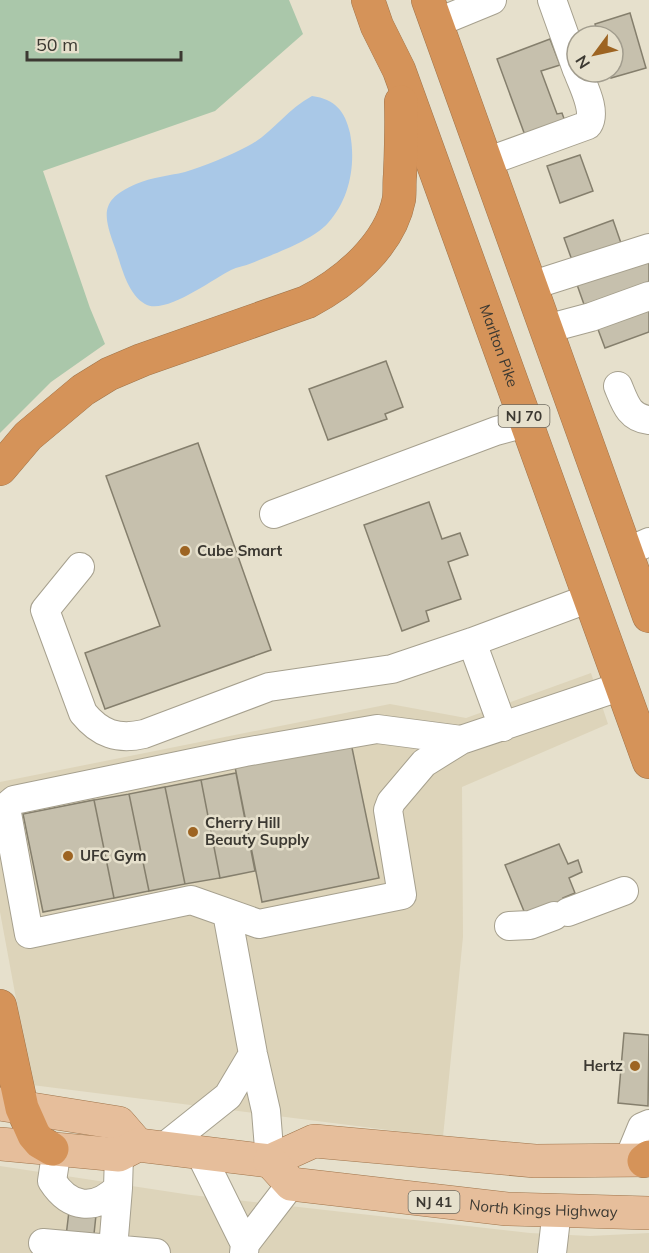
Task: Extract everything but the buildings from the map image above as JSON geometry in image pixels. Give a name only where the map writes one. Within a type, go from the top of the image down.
[{"type":"highway","name":"Marlton Pike","points":[[368,0],[377,26],[399,70],[649,762]]},
{"type":"highway","name":"NJ 70","points":[[432,11],[546,329],[638,547],[647,605]]},
{"type":"highway","points":[[0,470],[28,436],[48,418],[82,390],[109,374],[142,360],[307,302],[349,277],[366,259],[384,233],[399,199],[403,146],[399,70]]},
{"type":"highway","points":[[0,1010],[11,1106],[40,1142],[52,1149]]},
{"type":"main road","points":[[11,1106],[119,1123],[140,1149]]},
{"type":"main road","points":[[280,1172],[314,1141],[535,1161],[642,1160]]},
{"type":"main road","name":"North Kings Highway","points":[[0,1144],[52,1149],[199,1151],[280,1172],[507,1209],[649,1213]]},
{"type":"street","points":[[432,11],[492,0]]},
{"type":"street","points":[[552,0],[565,37]]},
{"type":"street","points":[[486,162],[588,125],[591,121],[590,106],[582,84]]},
{"type":"street","points":[[530,286],[649,248]]},
{"type":"street","points":[[546,329],[591,317],[649,296]]},
{"type":"street","points":[[618,386],[632,414],[639,419],[649,420]]},
{"type":"street","points":[[274,514],[496,430],[526,423]]},
{"type":"street","points":[[80,567],[45,610],[83,713],[103,732],[130,737],[144,734],[269,687],[392,669],[590,598]]},
{"type":"street","points":[[472,642],[502,727]]},
{"type":"street","points":[[461,740],[377,729],[245,752],[14,800],[8,805],[7,813],[29,934],[191,900],[259,924],[402,895],[388,810],[391,802],[424,763],[461,740],[622,686]]},
{"type":"street","points":[[509,926],[530,925],[624,891]]},
{"type":"street","points":[[227,913],[253,1054],[280,1172],[245,1248]]},
{"type":"street","points":[[52,1149],[56,1155],[52,1181],[59,1193],[83,1204],[96,1203],[108,1198],[118,1188],[140,1149],[228,1096],[253,1054]]},
{"type":"street","points":[[642,1160],[642,1127],[649,1124]]},
{"type":"street","points":[[199,1151],[245,1248]]},
{"type":"street","points":[[113,1250],[118,1188]]},
{"type":"street","points":[[552,1253],[557,1210]]},
{"type":"street","points":[[43,1244],[156,1253]]},
{"type":"shaded area","points":[[591,673],[608,724],[462,787],[463,937],[443,1137],[32,1085],[0,912],[0,782],[390,704],[466,718]]},
{"type":"shaded area","points":[[0,1166],[191,1195],[530,1233],[590,1236],[649,1233],[649,1253],[0,1253]]},
{"type":"green space","points":[[0,0],[289,0],[303,34],[215,111],[43,171],[90,308],[105,344],[51,382],[0,433]]},
{"type":"water","points":[[312,96],[327,100],[338,107],[350,133],[352,157],[350,181],[336,214],[321,229],[303,241],[231,270],[176,301],[153,306],[138,299],[125,277],[110,234],[107,215],[111,201],[136,184],[193,170],[248,146]]},
{"type":"place","name":"Cube Smart","points":[[185,551]]},
{"type":"place","name":"Cherry Hill Beauty Supply","points":[[193,832]]},
{"type":"place","name":"UFC Gym","points":[[68,856]]},
{"type":"place","name":"Hertz","points":[[635,1066]]}]
